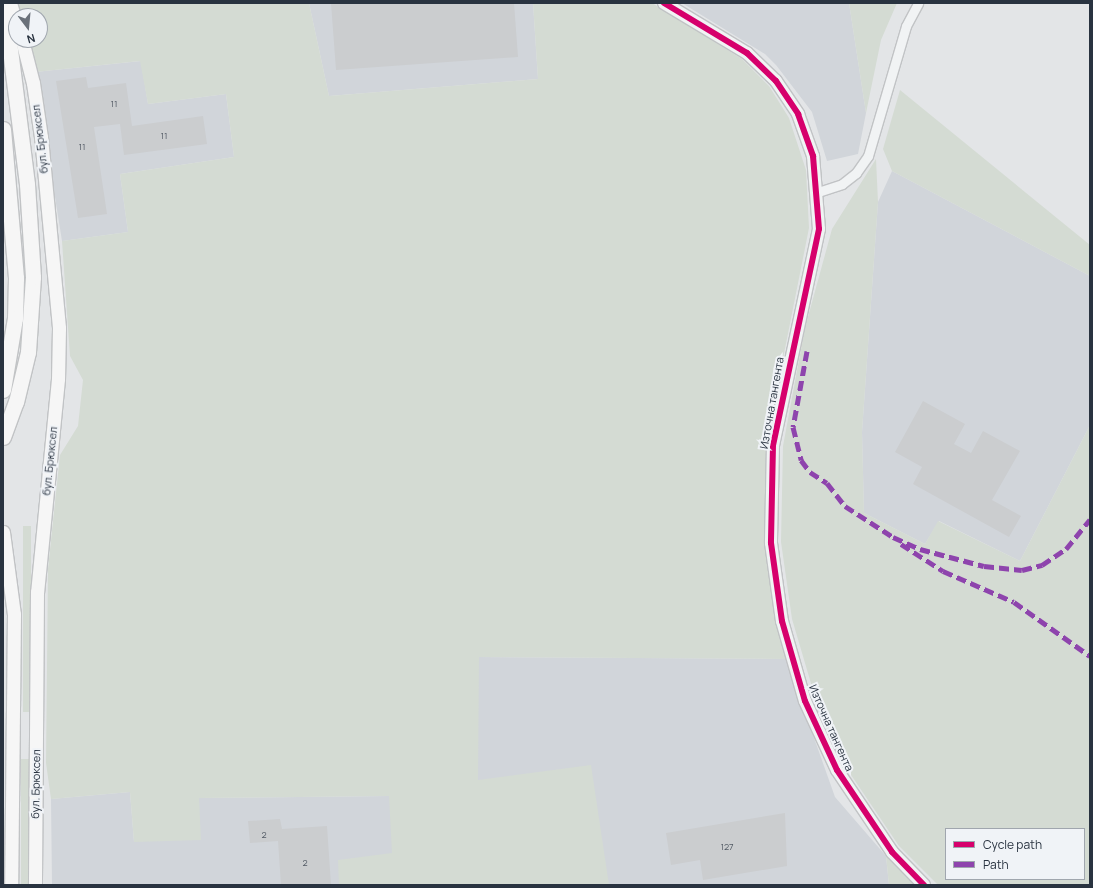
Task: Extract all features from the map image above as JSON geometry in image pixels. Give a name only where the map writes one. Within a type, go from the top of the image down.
[{"type":"main road","name":"бул. Брюксел","points":[[3,436],[20,386],[31,319],[33,277],[27,184],[4,3]]},
{"type":"main road","name":"бул. Брюксел","points":[[24,48],[33,82],[41,136],[59,328],[58,379],[38,592],[35,885]]},
{"type":"main road","points":[[3,130],[10,188],[16,278],[15,318],[3,390]]},
{"type":"main road","points":[[3,532],[14,620],[7,868],[11,885]]},
{"type":"street","name":"Източна тангента","points":[[664,3],[747,53],[776,81],[798,114],[813,156],[818,192],[818,236],[792,347],[773,445],[771,543],[782,621],[805,701],[837,770],[892,852],[924,885]]},
{"type":"street","points":[[818,192],[842,184],[856,174],[868,156],[906,26],[918,3]]},
{"type":"shaded area","points":[[17,3],[309,3],[329,96],[538,79],[533,3],[652,3],[742,59],[769,86],[789,118],[806,170],[809,228],[766,444],[765,544],[777,623],[786,659],[479,657],[478,780],[591,765],[609,885],[339,885],[338,860],[392,853],[389,796],[199,798],[201,840],[134,842],[130,792],[51,799],[46,763],[48,569],[60,455],[78,426],[83,380],[70,356],[62,241],[128,232],[120,174],[234,157],[226,94],[148,104],[140,61],[35,72],[29,48],[48,48],[48,8],[19,8]]},
{"type":"shaded area","points":[[309,3],[533,3],[538,79],[329,96]]},
{"type":"shaded area","points":[[682,3],[849,3],[866,113],[858,154],[827,161],[812,112],[776,65],[765,54]]},
{"type":"shaded area","points":[[849,3],[897,3],[881,40],[866,113]]},
{"type":"shaded area","points":[[141,61],[148,104],[226,94],[234,157],[120,174],[128,232],[62,241],[35,72]]},
{"type":"shaded area","points":[[900,90],[1090,245],[1090,276],[892,171],[883,149]]},
{"type":"shaded area","points":[[876,159],[878,202],[862,432],[864,513],[925,544],[938,521],[1020,561],[1090,425],[1090,885],[938,885],[899,846],[845,766],[815,697],[792,619],[781,542],[783,446],[805,328],[832,229]]},
{"type":"shaded area","points":[[892,171],[1090,276],[1090,425],[1020,561],[939,521],[925,544],[864,513],[862,432],[878,202]]},
{"type":"shaded area","points":[[23,526],[31,526],[31,712],[23,712]]},
{"type":"shaded area","points":[[479,657],[786,659],[835,797],[886,856],[889,885],[52,885],[51,799],[130,792],[134,842],[199,798],[389,796]]},
{"type":"shaded area","points":[[21,759],[29,759],[29,885],[21,885]]},
{"type":"shaded area","points":[[886,856],[914,885],[889,885]]},
{"type":"building","points":[[331,3],[514,3],[518,57],[336,70]]},
{"type":"building","points":[[86,77],[88,88],[126,83],[132,126],[203,116],[207,144],[124,155],[120,124],[94,127],[107,214],[78,218],[56,81]]},
{"type":"building","points":[[923,401],[965,424],[954,444],[971,453],[983,431],[1020,451],[992,500],[1021,516],[1009,537],[913,484],[922,467],[895,452]]},
{"type":"building","points":[[785,813],[787,866],[703,880],[700,860],[671,865],[666,833]]},
{"type":"building","points":[[280,819],[282,829],[327,826],[331,885],[281,885],[278,841],[250,843],[248,821]]},
{"type":"marked path","points":[[807,351],[793,427],[801,460],[810,472],[827,483],[845,506],[893,537],[920,549],[984,566],[1022,570],[1042,565],[1066,549],[1090,519]]},
{"type":"marked path","points":[[901,544],[943,571],[1014,602],[1090,656]]},
{"type":"cycle path","points":[[664,3],[747,53],[776,81],[798,114],[813,156],[819,229],[773,445],[771,543],[782,621],[805,701],[837,770],[892,852],[924,885]]}]
